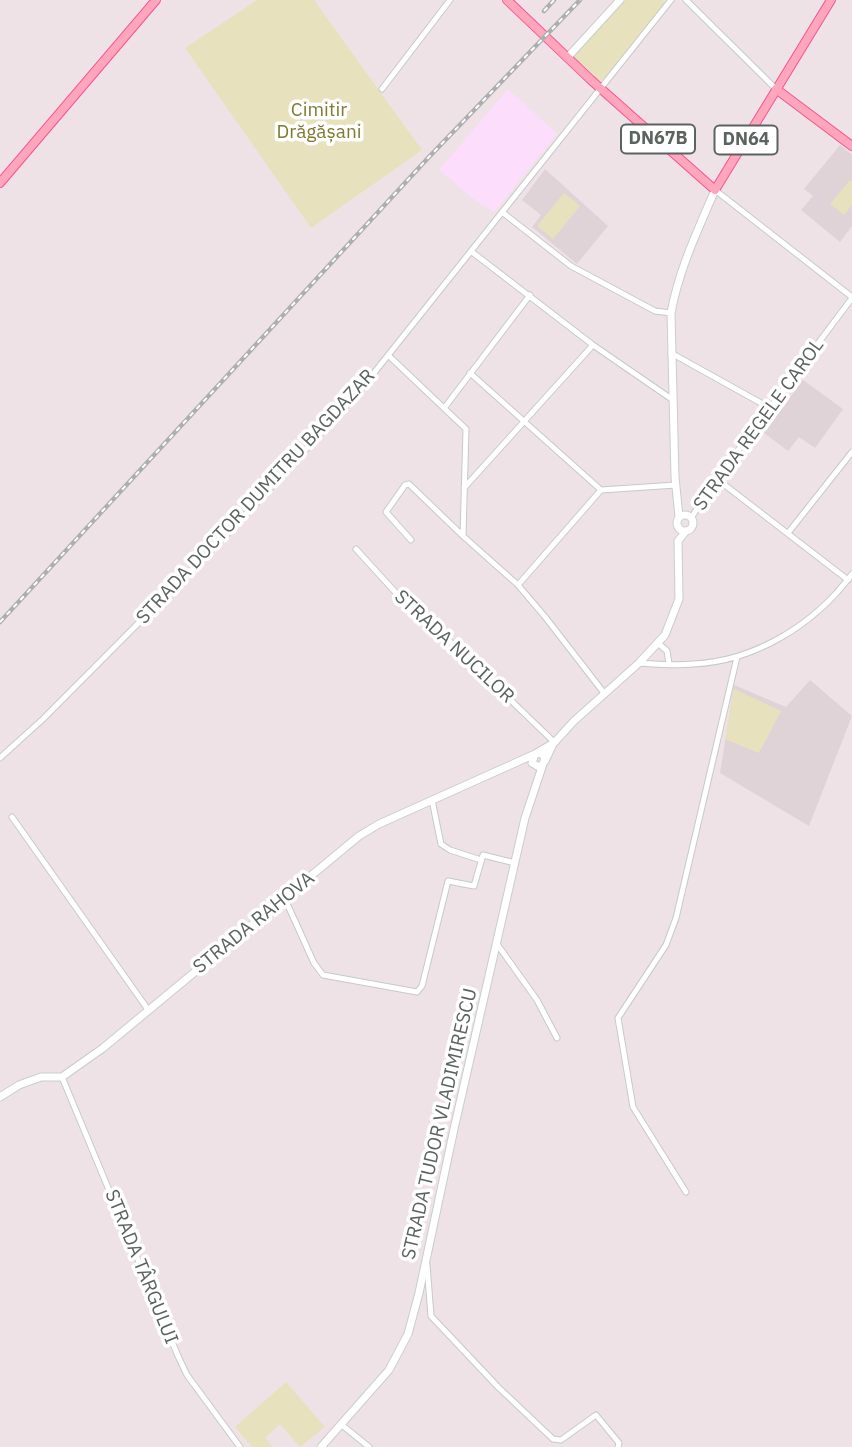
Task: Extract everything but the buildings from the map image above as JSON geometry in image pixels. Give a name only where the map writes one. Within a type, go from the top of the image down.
[{"type":"main road","points":[[0,183],[156,0]]},
{"type":"main road","points":[[567,58],[620,0]]},
{"type":"main road","name":"STRADA TUDOR VLADIMIRESCU","points":[[537,781],[534,759],[659,644],[671,623],[679,599],[679,517],[671,353],[671,313],[675,291],[715,190],[831,0]]},
{"type":"main road","name":"DN67B","points":[[509,1],[600,89],[715,190]]},
{"type":"main road","points":[[776,89],[852,146]]},
{"type":"main road","points":[[678,541],[692,527],[691,518],[684,515],[679,517]]},
{"type":"main road","points":[[678,526],[686,531]]},
{"type":"main road","name":"STRADA TUDOR VLADIMIRESCU","points":[[321,1447],[378,1384],[399,1352],[413,1315],[515,863],[537,781],[554,743]]},
{"type":"main road","points":[[544,756],[544,762],[539,767],[534,759],[544,756]]},
{"type":"main road","name":"STRADA RAHOVA","points":[[0,1097],[19,1085],[41,1077],[62,1077],[103,1048],[359,836],[379,824],[519,761],[534,759]]},
{"type":"street","points":[[382,89],[450,0]]},
{"type":"street","name":"STRADA DOCTOR DUMITRU BAGDAZAR","points":[[0,758],[43,719],[234,527],[358,393],[671,0]]},
{"type":"street","points":[[686,0],[776,89]]},
{"type":"street","name":"DN67B","points":[[715,190],[852,298]]},
{"type":"street","points":[[502,212],[570,266],[656,311],[671,313]]},
{"type":"street","points":[[472,252],[593,345],[673,400]]},
{"type":"street","points":[[445,407],[530,295]]},
{"type":"street","name":"STRADA REGELE CAROL","points":[[691,518],[852,298]]},
{"type":"street","points":[[464,488],[593,345]]},
{"type":"street","points":[[671,353],[769,408]]},
{"type":"street","points":[[388,355],[467,429],[463,536]]},
{"type":"street","points":[[470,373],[601,490]]},
{"type":"street","points":[[788,533],[851,456]]},
{"type":"street","points":[[717,479],[848,580]]},
{"type":"street","points":[[411,540],[386,512],[405,485],[410,484],[518,585],[604,693]]},
{"type":"street","points":[[518,585],[601,490],[676,485]]},
{"type":"street","name":"STRADA NUCILOR","points":[[356,549],[397,594],[407,600],[554,743]]},
{"type":"street","points":[[639,663],[700,664],[737,657],[762,647],[810,619],[852,574]]},
{"type":"street","points":[[659,644],[667,652],[669,664]]},
{"type":"street","points":[[686,1192],[633,1107],[618,1018],[666,945],[676,918],[737,657]]},
{"type":"street","points":[[432,800],[441,844],[450,850],[481,860]]},
{"type":"street","points":[[12,817],[149,1011]]},
{"type":"street","points":[[285,899],[314,963],[323,975],[416,992],[422,986],[448,881],[474,886],[483,855],[515,863]]},
{"type":"street","points":[[497,944],[537,1000],[557,1038]]},
{"type":"street","name":"STRADA TÂRGULUI","points":[[62,1077],[187,1376],[240,1447]]},
{"type":"street","points":[[426,1259],[431,1316],[498,1387],[553,1439],[561,1440],[596,1415],[614,1434],[619,1443],[618,1447]]},
{"type":"street","points":[[342,1425],[369,1447]]},
{"type":"shaded area","points":[[508,89],[557,134],[494,212],[439,170]]},
{"type":"shaded area","points":[[840,145],[852,155],[852,226],[840,242],[801,210],[813,196],[804,189]]},
{"type":"shaded area","points":[[545,169],[608,226],[577,264],[532,227],[541,215],[522,200]]},
{"type":"shaded area","points":[[803,380],[843,409],[815,448],[799,437],[788,451],[764,433]]},
{"type":"shaded area","points":[[810,680],[852,716],[809,826],[720,773],[734,685],[786,707]]},
{"type":"green space","name":"Cimitir Drăgășani","points":[[257,0],[314,0],[422,150],[311,228],[185,48]]},
{"type":"green space","points":[[624,0],[665,2],[603,80],[597,80],[572,56]]},
{"type":"green space","points":[[850,180],[852,205],[844,215],[830,204]]},
{"type":"green space","points":[[564,193],[580,206],[553,239],[537,226]]},
{"type":"green space","points":[[734,689],[781,711],[759,753],[725,739]]},
{"type":"green space","points":[[286,1382],[325,1427],[300,1447],[280,1424],[265,1438],[273,1447],[252,1447],[235,1427]]},
{"type":"railway","points":[[544,11],[554,0]]},
{"type":"railway","points":[[0,622],[428,158],[580,0]]}]
